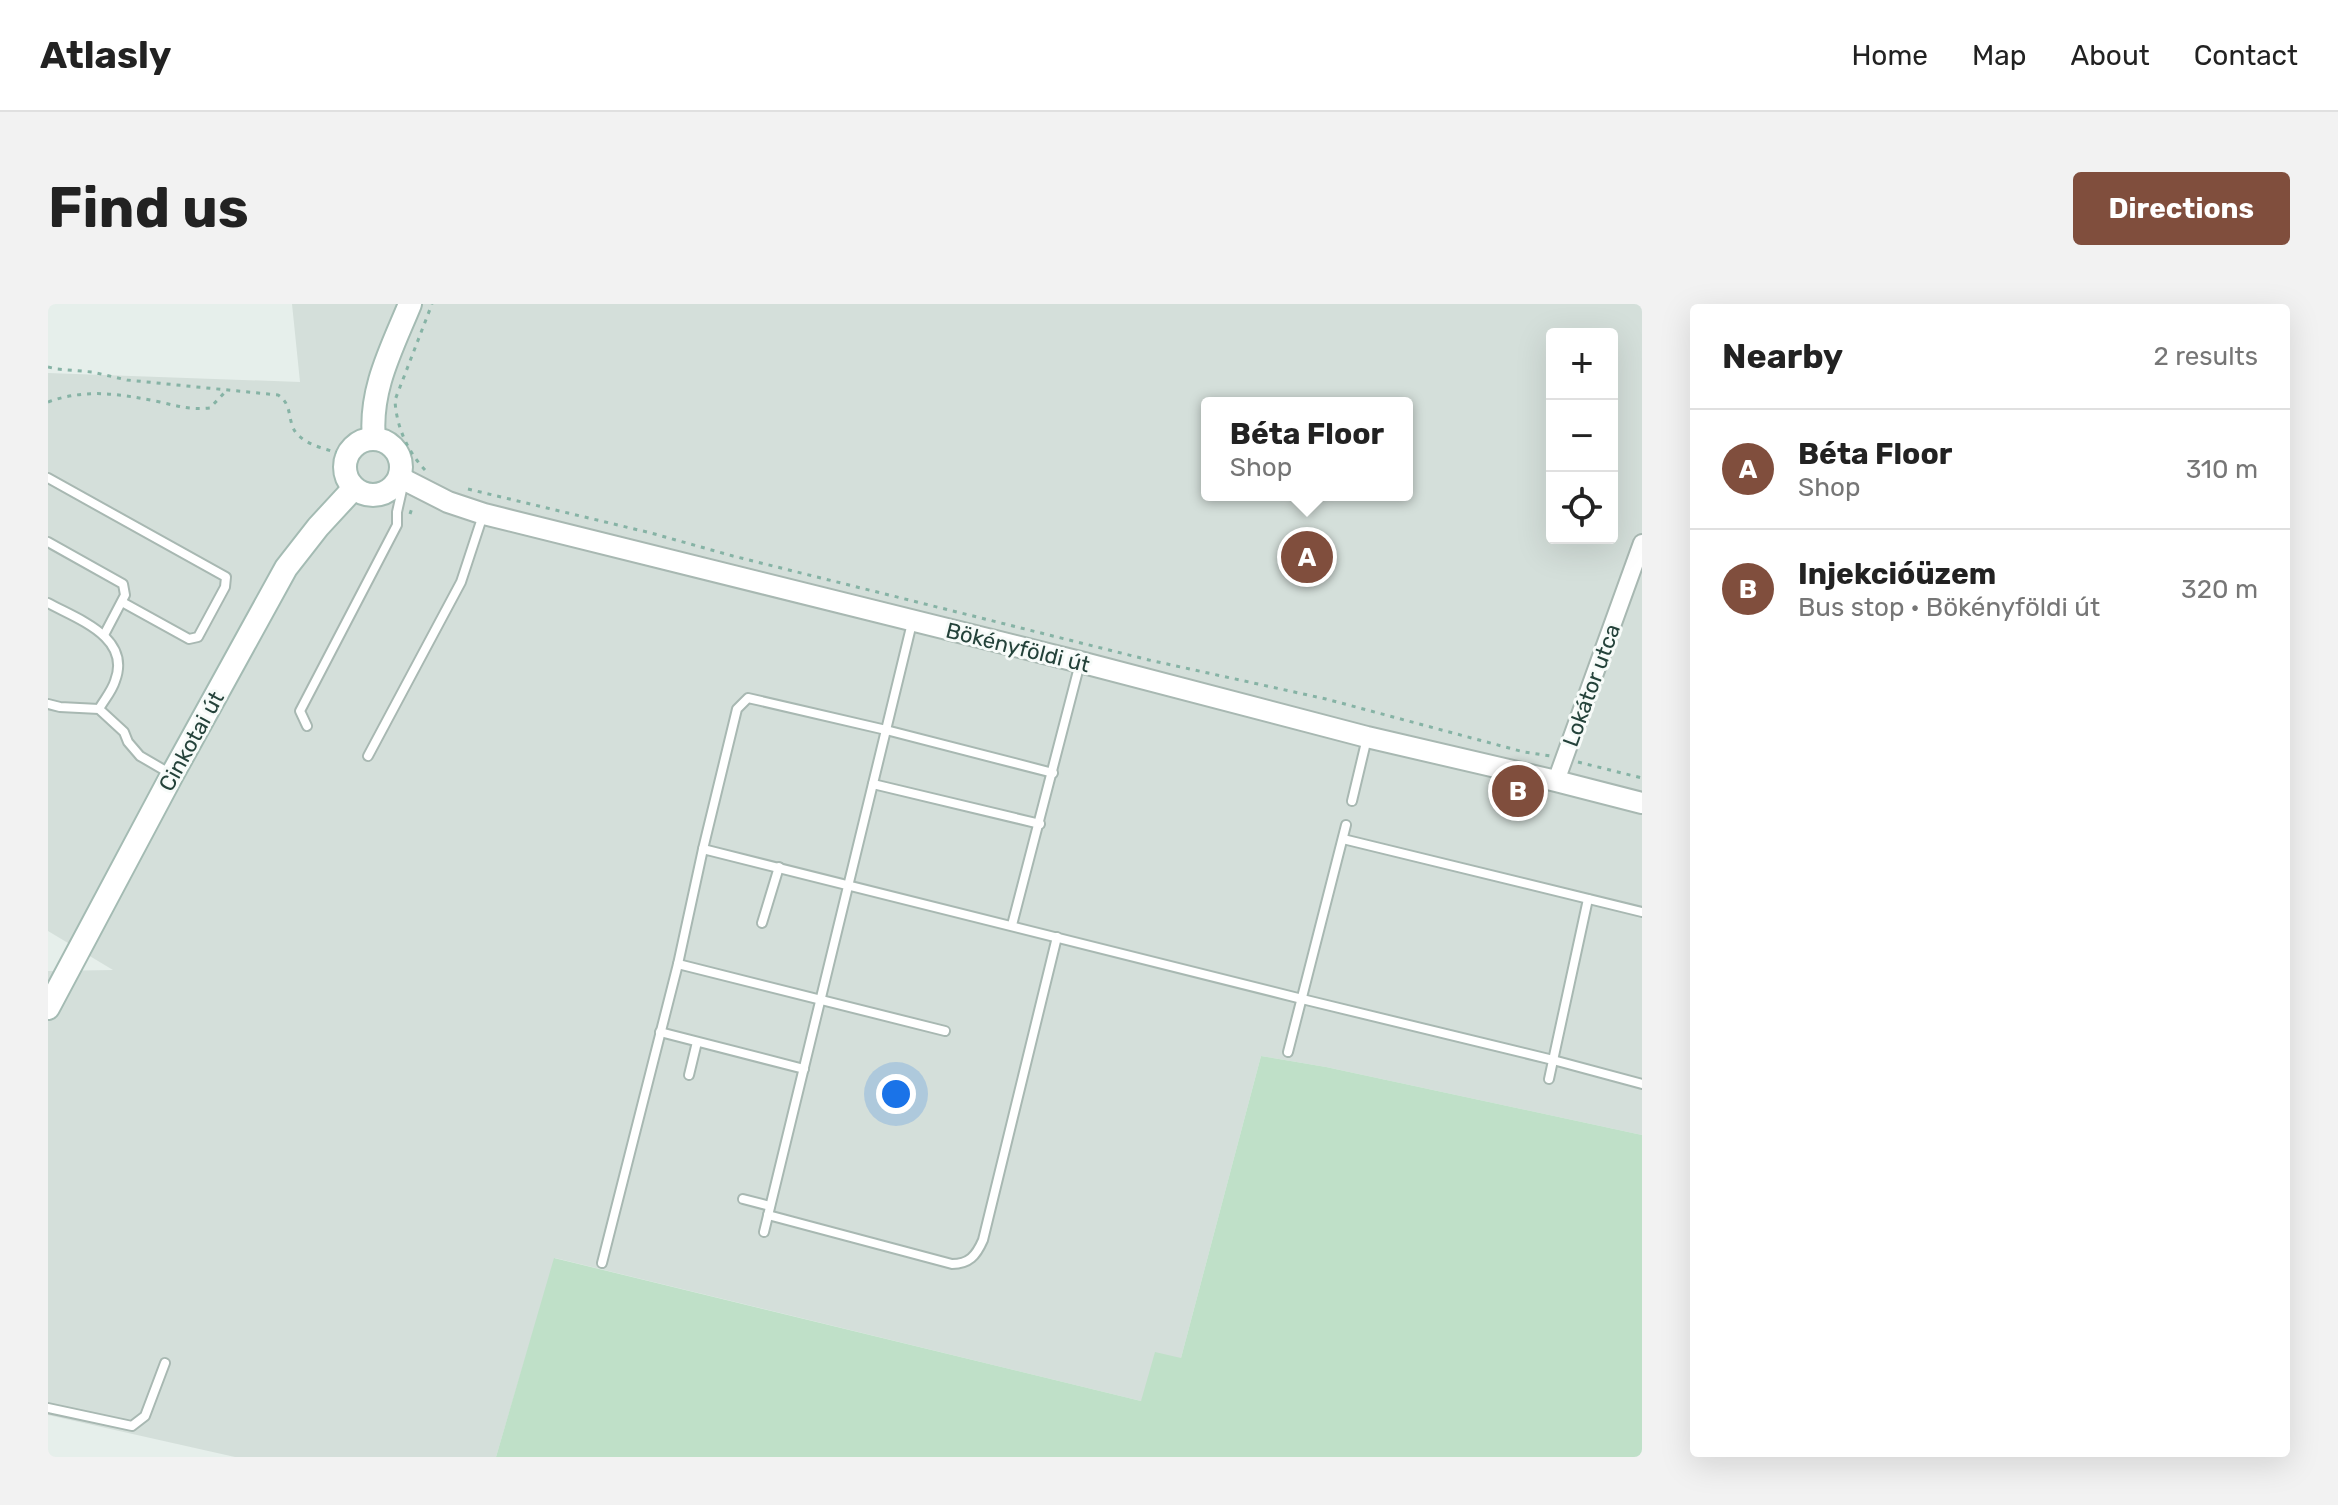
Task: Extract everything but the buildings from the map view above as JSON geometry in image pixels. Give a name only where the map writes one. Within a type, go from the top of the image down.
[{"type":"main road","points":[[374,439],[375,399],[381,375],[410,304]]},
{"type":"main road","points":[[374,439],[387,443],[396,452],[402,479],[379,495],[366,495],[354,488],[345,473],[347,456],[353,447],[374,439]]},
{"type":"main road","name":"Cinkotai út","points":[[48,1008],[286,568],[354,488]]},
{"type":"street","name":"Bökényföldi út","points":[[402,479],[448,502],[484,514],[1080,662],[1367,737],[1642,803]]},
{"type":"street","name":"Lokátor utca","points":[[1556,781],[1642,543]]},
{"type":"lane","points":[[48,478],[226,577],[225,587],[198,637],[189,639],[122,602]]},
{"type":"lane","points":[[307,726],[300,711],[397,525],[402,479]]},
{"type":"lane","points":[[368,756],[461,582],[484,514]]},
{"type":"lane","points":[[48,542],[123,584],[125,595],[104,635]]},
{"type":"lane","points":[[48,603],[104,635],[114,647],[118,667],[116,680],[99,709]]},
{"type":"lane","points":[[764,1232],[912,621]]},
{"type":"lane","points":[[1012,925],[1080,662]]},
{"type":"lane","points":[[602,1263],[678,964],[737,709],[743,701],[753,698],[1053,773]]},
{"type":"lane","points":[[48,704],[99,709],[124,732],[140,756],[172,775]]},
{"type":"lane","points":[[1352,801],[1367,737]]},
{"type":"lane","points":[[873,784],[1040,824]]},
{"type":"lane","points":[[1288,1052],[1346,825]]},
{"type":"lane","points":[[1343,839],[1642,912]]},
{"type":"lane","points":[[703,849],[1642,1084]]},
{"type":"lane","points":[[762,923],[779,867]]},
{"type":"lane","points":[[1549,1079],[1588,899]]},
{"type":"lane","points":[[743,1199],[769,1210],[952,1264],[971,1260],[983,1240],[1057,937]]},
{"type":"lane","points":[[678,964],[945,1031]]},
{"type":"lane","points":[[660,1032],[804,1069]]},
{"type":"lane","points":[[689,1075],[697,1042]]},
{"type":"lane","points":[[48,1408],[132,1426],[145,1416],[165,1363]]},
{"type":"path","points":[[427,472],[401,432],[395,400],[432,304]]},
{"type":"path","points":[[48,367],[127,380],[278,395],[289,406],[292,427],[297,435],[310,444],[347,456]]},
{"type":"path","points":[[48,402],[83,392],[126,395],[196,410],[210,408],[226,391]]},
{"type":"path","points":[[455,486],[1149,660],[1326,699],[1524,752],[1565,758],[1642,778]]},
{"type":"shaded area","points":[[292,304],[1642,304],[1642,1135],[1326,1067],[1261,1056],[1181,1358],[1141,1401],[555,1258],[496,1457],[235,1457],[48,1415],[48,971],[113,970],[48,931],[48,373],[300,382]]},
{"type":"green space","points":[[1261,1056],[1326,1067],[1642,1135],[1642,1457],[496,1457],[554,1258],[1141,1401],[1155,1352],[1181,1358]]},
{"type":"place","name":"Béta Floor","points":[[1307,557]]},
{"type":"place","name":"Injekcióüzem","points":[[1518,791]]}]
